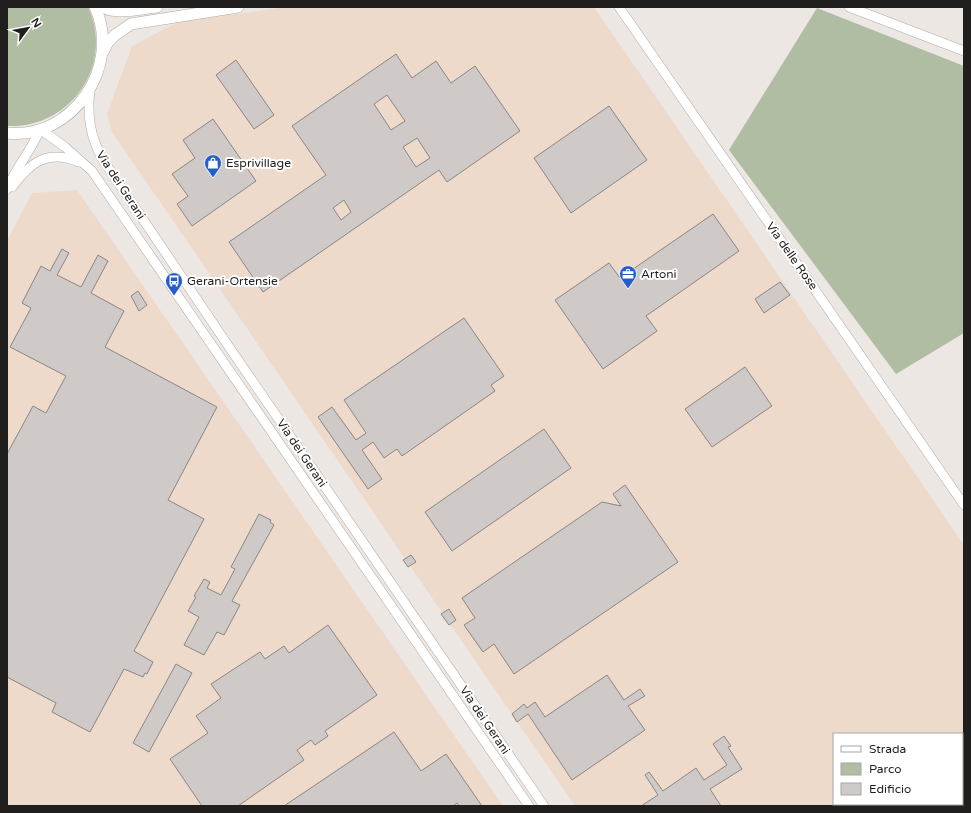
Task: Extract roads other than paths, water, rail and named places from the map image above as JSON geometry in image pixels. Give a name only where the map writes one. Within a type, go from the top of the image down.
[{"type":"main road","points":[[7,133],[40,129],[55,123],[69,114],[80,103],[90,89],[98,72],[102,52],[102,31],[95,7]]},
{"type":"main road","points":[[102,7],[117,11],[130,11],[157,7]]},
{"type":"main road","points":[[102,52],[114,35],[131,24],[238,7]]},
{"type":"street","name":"Via delle Rose","points":[[620,7],[964,505]]},
{"type":"street","points":[[849,7],[964,51]]},
{"type":"street","name":"Via dei Gerani","points":[[90,89],[88,104],[89,123],[94,142],[103,160],[225,341],[544,806]]},
{"type":"street","points":[[7,189],[22,159],[35,141],[40,129]]},
{"type":"street","name":"Via dei Gerani","points":[[40,129],[86,164],[99,180],[530,806]]},
{"type":"street","points":[[7,194],[26,169],[44,158],[58,156],[86,164]]},
{"type":"place","name":"Esprivillage","points":[[213,178]]},
{"type":"place","name":"Artoni","points":[[628,289]]},
{"type":"place","name":"Gerani-Ortensie","points":[[174,296]]}]
